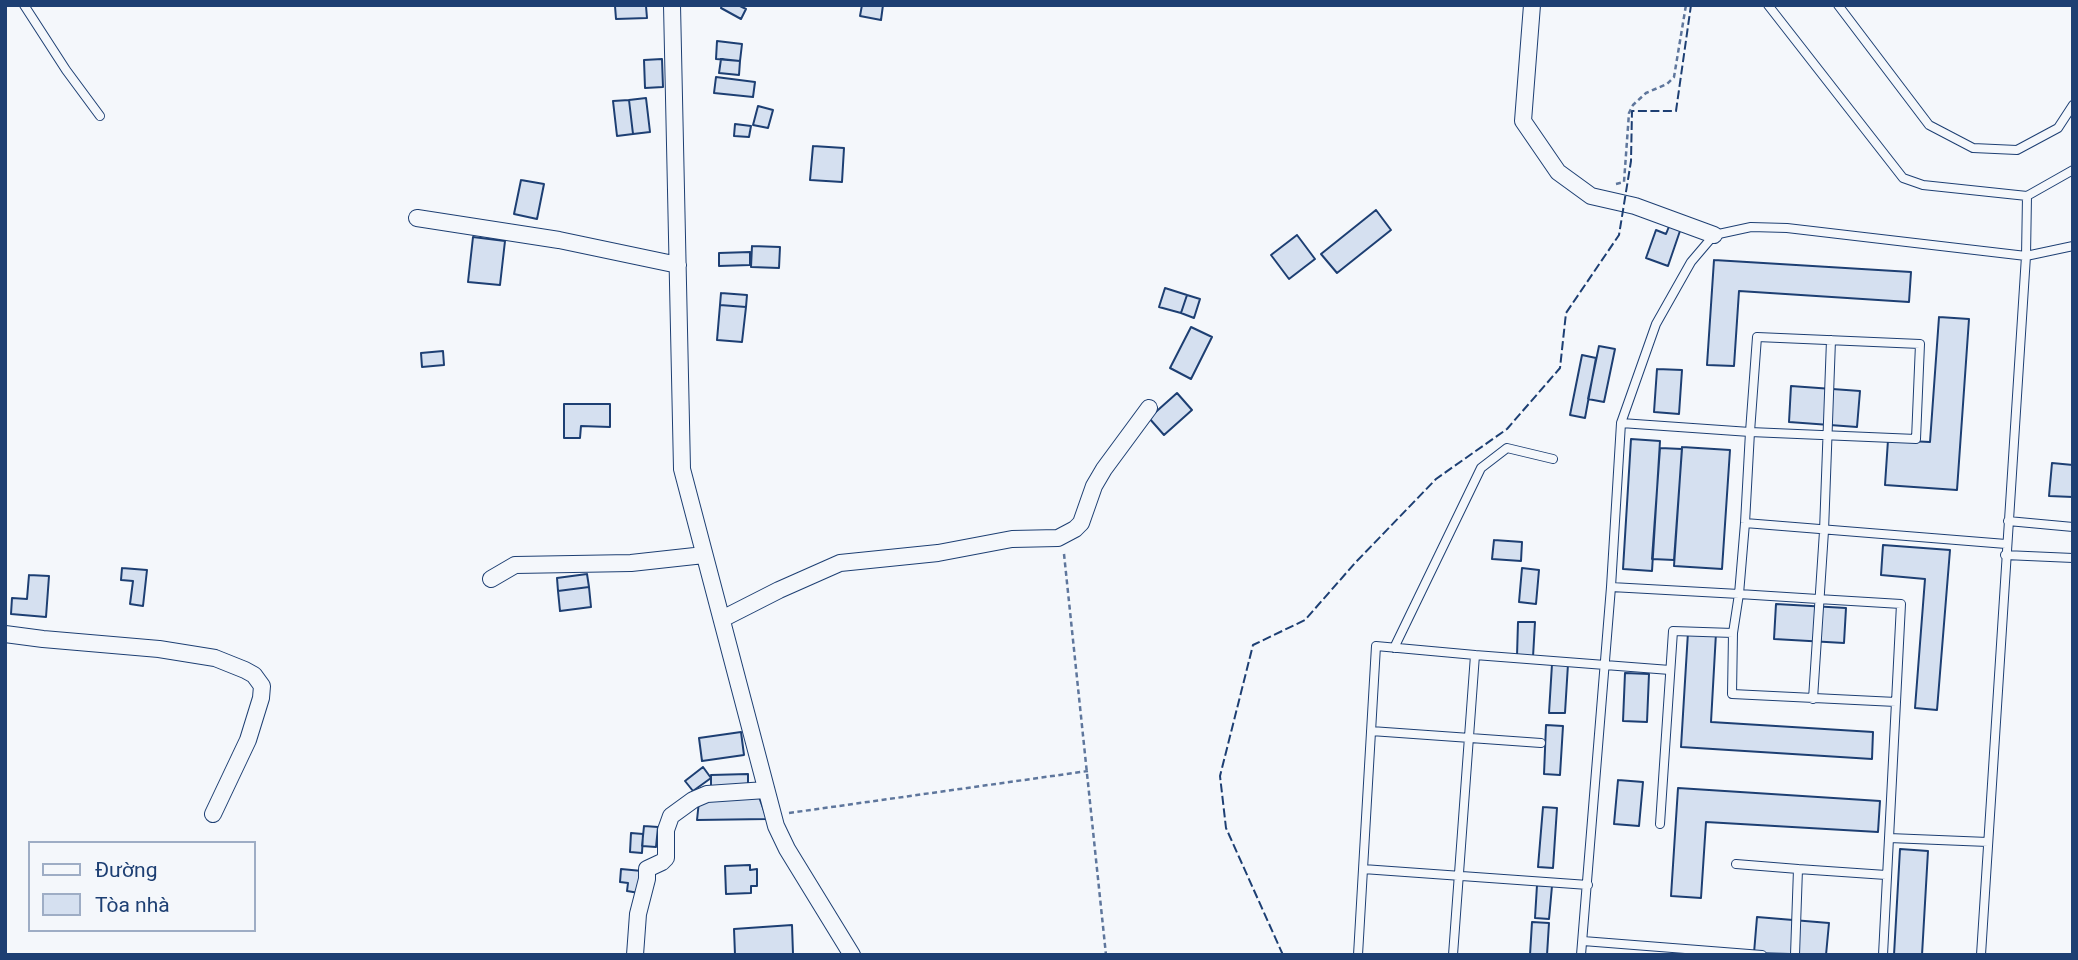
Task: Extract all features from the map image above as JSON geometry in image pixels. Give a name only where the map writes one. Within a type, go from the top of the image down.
[{"type":"street","points":[[672,5],[682,469],[773,815],[787,849],[852,955]]},
{"type":"street","points":[[1532,5],[1523,121],[1558,172],[1591,196],[1635,206],[1714,235]]},
{"type":"street","points":[[417,218],[559,240],[678,265]]},
{"type":"street","points":[[722,619],[840,563],[938,553],[1012,539],[1062,536],[1081,523],[1094,486],[1149,408]]},
{"type":"street","points":[[491,579],[515,565],[631,563],[704,555]]},
{"type":"street","points":[[5,634],[159,649],[215,659],[254,676],[262,686],[261,698],[243,752],[213,814]]},
{"type":"street","points":[[635,955],[638,914],[647,869],[666,858],[666,830],[671,816],[693,800],[707,794],[766,790]]},
{"type":"lane","points":[[24,5],[66,71],[100,116]]},
{"type":"lane","points":[[1768,5],[1903,178],[1923,186],[2027,196],[2073,170]]},
{"type":"lane","points":[[1838,5],[1929,125],[1973,148],[2017,150],[2058,128],[2073,105]]},
{"type":"lane","points":[[1981,955],[2026,256],[2027,196]]},
{"type":"lane","points":[[1581,955],[1611,587],[1621,423],[1656,324],[1691,262],[1714,235],[1751,227],[1787,228],[2026,256],[2073,246]]},
{"type":"lane","points":[[1621,423],[1750,432],[1916,439],[1920,344],[1757,337],[1750,432],[1745,523],[1733,633],[1732,694],[1896,702]]},
{"type":"lane","points":[[1813,699],[1824,531],[1831,340]]},
{"type":"lane","points":[[1394,648],[1480,468],[1507,448],[1553,459]]},
{"type":"lane","points":[[2008,521],[2073,527]]},
{"type":"lane","points":[[1745,523],[2006,544]]},
{"type":"lane","points":[[2006,555],[2073,558]]},
{"type":"lane","points":[[1611,587],[1901,604],[1883,955]]},
{"type":"lane","points":[[1660,824],[1673,631],[1733,633]]},
{"type":"lane","points":[[1358,955],[1376,646],[1670,670]]},
{"type":"lane","points":[[1453,955],[1475,655]]},
{"type":"lane","points":[[1371,731],[1541,743]]},
{"type":"lane","points":[[1889,838],[1989,842]]},
{"type":"lane","points":[[1736,864],[1886,875]]},
{"type":"lane","points":[[1363,869],[1588,885]]},
{"type":"lane","points":[[1795,955],[1798,869]]},
{"type":"lane","points":[[1583,941],[1762,955]]},
{"type":"path","points":[[1609,182],[1619,184],[1624,181],[1629,113],[1633,105],[1646,93],[1667,84],[1674,76],[1686,5]]},
{"type":"path","points":[[1062,536],[1106,955]]},
{"type":"path","points":[[773,815],[1088,771]]},
{"type":"building","points":[[722,5],[738,5],[746,9],[741,19],[721,8]]},
{"type":"building","points":[[862,5],[883,5],[881,20],[860,16]]},
{"type":"building","points":[[615,6],[646,6],[647,18],[616,19]]},
{"type":"building","points":[[717,41],[742,44],[740,61],[716,59]]},
{"type":"building","points":[[662,59],[663,87],[645,88],[644,60]]},
{"type":"building","points":[[721,59],[740,61],[739,75],[719,73]]},
{"type":"building","points":[[716,77],[755,82],[753,97],[714,93]]},
{"type":"building","points":[[646,98],[650,132],[633,134],[629,100]]},
{"type":"building","points":[[629,100],[633,134],[617,136],[613,101]]},
{"type":"building","points":[[758,106],[773,110],[768,128],[753,125]]},
{"type":"building","points":[[735,124],[751,126],[749,137],[734,136]]},
{"type":"building","points":[[813,146],[844,148],[842,182],[810,180]]},
{"type":"building","points":[[521,180],[544,184],[537,219],[514,214]]},
{"type":"building","points":[[1376,210],[1391,230],[1337,273],[1321,254]]},
{"type":"building","points":[[1670,224],[1681,228],[1668,266],[1646,258],[1656,230],[1666,234]]},
{"type":"building","points":[[1297,235],[1315,259],[1289,279],[1271,255]]},
{"type":"building","points":[[473,237],[505,241],[500,285],[468,282]]},
{"type":"building","points":[[752,246],[780,247],[779,268],[751,267]]},
{"type":"building","points":[[750,252],[750,265],[719,266],[719,253]]},
{"type":"building","points":[[1714,260],[1911,272],[1909,302],[1739,291],[1734,366],[1707,365]]},
{"type":"building","points":[[1165,288],[1187,295],[1181,313],[1159,307]]},
{"type":"building","points":[[721,293],[747,295],[746,307],[720,305]]},
{"type":"building","points":[[1187,295],[1200,299],[1194,318],[1181,313]]},
{"type":"building","points":[[720,305],[746,307],[742,342],[717,340]]},
{"type":"building","points":[[1939,317],[1969,319],[1957,490],[1885,485],[1888,440],[1930,442]]},
{"type":"building","points":[[1191,327],[1212,337],[1191,379],[1170,368]]},
{"type":"building","points":[[1599,346],[1615,349],[1604,402],[1588,399]]},
{"type":"building","points":[[443,351],[444,365],[422,367],[421,353]]},
{"type":"building","points":[[1582,355],[1596,358],[1585,418],[1570,415]]},
{"type":"building","points":[[1657,369],[1682,370],[1679,414],[1654,412]]},
{"type":"building","points":[[1791,386],[1860,391],[1857,427],[1789,422]]},
{"type":"building","points":[[1177,393],[1192,410],[1164,435],[1149,418]]},
{"type":"building","points":[[564,404],[610,404],[610,427],[581,426],[580,438],[564,438]]},
{"type":"building","points":[[1631,439],[1660,441],[1652,571],[1623,569]]},
{"type":"building","points":[[1682,447],[1730,450],[1722,569],[1674,566]]},
{"type":"building","points":[[1660,448],[1682,449],[1674,560],[1652,559]]},
{"type":"building","points":[[2052,463],[2073,465],[2073,497],[2049,496]]},
{"type":"building","points":[[1494,540],[1522,542],[1521,561],[1492,559]]},
{"type":"building","points":[[1883,545],[1950,550],[1937,710],[1915,708],[1925,579],[1881,575]]},
{"type":"building","points":[[122,568],[147,570],[143,606],[130,604],[133,581],[121,580]]},
{"type":"building","points":[[1522,568],[1539,570],[1536,604],[1519,602]]},
{"type":"building","points":[[587,574],[589,587],[558,591],[557,578]]},
{"type":"building","points":[[29,575],[49,576],[46,617],[11,614],[12,598],[27,599]]},
{"type":"building","points":[[589,587],[591,607],[560,611],[558,591]]},
{"type":"building","points":[[1776,604],[1846,608],[1844,643],[1774,639]]},
{"type":"building","points":[[1518,622],[1535,622],[1533,657],[1517,656]]},
{"type":"building","points":[[1688,632],[1716,633],[1711,722],[1873,732],[1872,759],[1681,747]]},
{"type":"building","points":[[1552,664],[1568,664],[1565,713],[1549,713]]},
{"type":"building","points":[[1625,673],[1649,674],[1647,722],[1623,721]]},
{"type":"building","points":[[1546,725],[1563,726],[1560,775],[1544,774]]},
{"type":"building","points":[[741,732],[744,755],[702,761],[699,738]]},
{"type":"building","points":[[703,767],[711,778],[693,791],[685,781]]},
{"type":"building","points":[[748,774],[748,787],[711,788],[711,775]]},
{"type":"building","points":[[1618,780],[1643,782],[1639,826],[1614,824]]},
{"type":"building","points":[[1678,788],[1880,801],[1878,832],[1706,822],[1701,898],[1671,896]]},
{"type":"building","points":[[759,797],[767,819],[697,820],[699,801]]},
{"type":"building","points":[[1543,807],[1557,808],[1553,868],[1538,867]]},
{"type":"building","points":[[644,826],[658,827],[656,847],[642,846]]},
{"type":"building","points":[[631,833],[643,834],[642,853],[630,852]]},
{"type":"building","points":[[1900,849],[1928,851],[1922,955],[1894,955]]},
{"type":"building","points":[[750,865],[750,870],[757,869],[757,886],[751,886],[751,893],[726,894],[725,866]]},
{"type":"building","points":[[621,869],[642,871],[639,893],[627,891],[628,883],[620,882]]},
{"type":"building","points":[[1537,885],[1552,886],[1549,919],[1535,918]]},
{"type":"building","points":[[1757,917],[1829,923],[1826,955],[1754,953]]},
{"type":"building","points":[[1532,922],[1549,923],[1547,955],[1530,955]]},
{"type":"building","points":[[792,925],[793,954],[735,955],[734,929]]},
{"type":"fence","points":[[1283,955],[1226,828],[1220,776],[1253,645],[1305,620],[1355,563],[1436,479],[1507,429],[1560,368],[1566,313],[1619,235],[1631,161],[1632,111],[1676,111],[1691,5]]}]
